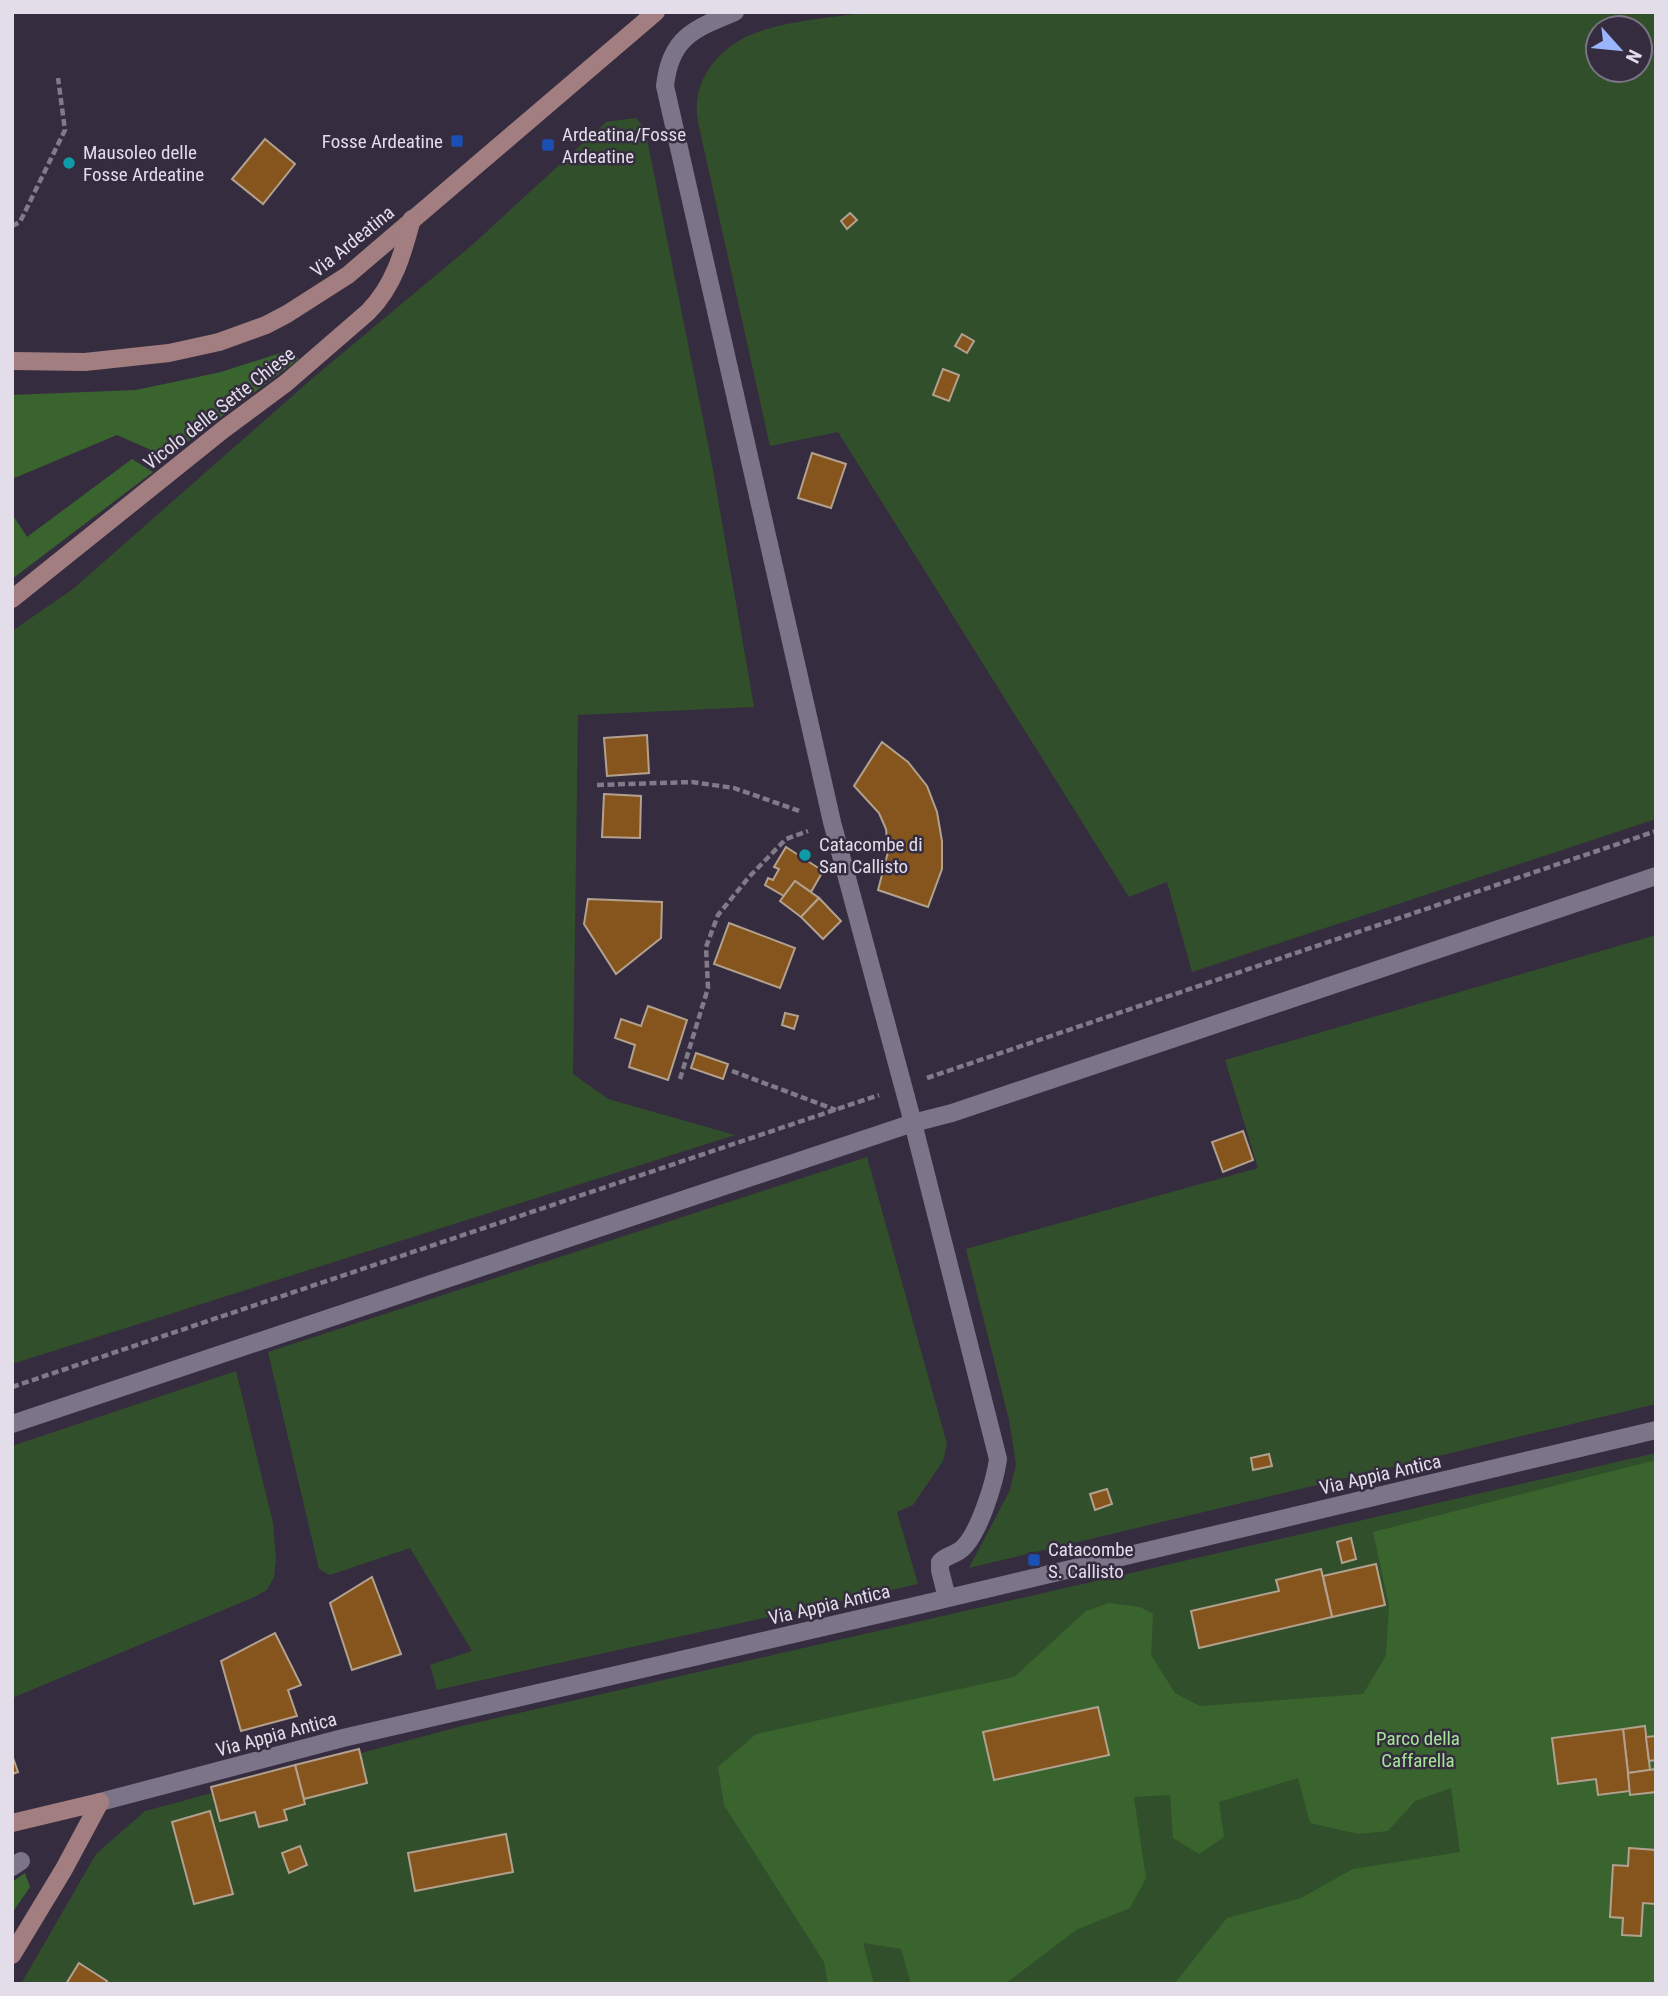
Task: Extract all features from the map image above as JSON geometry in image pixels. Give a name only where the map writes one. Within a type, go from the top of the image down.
[{"type":"main road","name":"Via Ardeatina","points":[[12,361],[57,363],[106,360],[194,348],[242,334],[287,314],[328,289],[656,12]]},
{"type":"main road","name":"Vicolo delle Sette Chiese","points":[[12,599],[224,429],[286,383],[368,312],[396,270],[412,219]]},
{"type":"main road","name":"Via Appia Antica","points":[[12,1823],[100,1802]]},
{"type":"main road","points":[[12,1955],[64,1869],[100,1802]]},
{"type":"street","points":[[735,12],[696,31],[674,49],[665,86],[832,822],[913,1123],[998,1460],[994,1482],[976,1528],[961,1550],[948,1555],[940,1562],[947,1598]]},
{"type":"street","points":[[12,1424],[1656,876]]},
{"type":"street","name":"Via Appia Antica","points":[[100,1802],[343,1738],[1656,1430]]},
{"type":"path","points":[[12,226],[20,222],[65,130],[58,78]]},
{"type":"path","points":[[597,785],[692,782],[734,788],[832,822]]},
{"type":"path","points":[[680,1079],[708,988],[706,947],[718,915],[749,877],[786,839],[832,822]]},
{"type":"path","points":[[12,1387],[836,1111],[1196,985],[1656,831]]},
{"type":"path","points":[[732,1071],[836,1111]]},
{"type":"green space","points":[[870,12],[1656,12],[1656,819],[1192,972],[1167,882],[1129,897],[838,432],[770,446],[697,108],[702,82],[715,60],[725,51],[748,36],[792,23]]},
{"type":"green space","points":[[636,118],[645,129],[711,459],[754,707],[578,715],[573,1074],[608,1099],[735,1135],[12,1364],[12,631],[73,589],[314,377],[471,246],[606,122]]},
{"type":"green space","points":[[290,350],[299,359],[167,457],[117,435],[12,479],[12,395],[136,390],[221,372]]},
{"type":"green space","points":[[132,459],[153,472],[12,579],[12,514],[27,537]]},
{"type":"green space","points":[[1656,935],[1656,1404],[969,1568],[1010,1490],[1016,1464],[1009,1420],[966,1249],[1258,1168],[1225,1060]]},
{"type":"green space","points":[[867,1157],[947,1444],[943,1461],[913,1505],[897,1512],[918,1584],[437,1690],[430,1665],[472,1651],[410,1548],[330,1575],[319,1569],[268,1352]]},
{"type":"green space","points":[[236,1371],[273,1523],[276,1560],[274,1577],[267,1590],[12,1698],[12,1446]]},
{"type":"green space","name":"Parco della Caffarella","points":[[1656,1453],[1656,1984],[21,1984],[96,1854],[145,1811],[462,1726]]},
{"type":"green space","points":[[1656,1460],[1656,1850],[1629,1848],[1628,1866],[1610,1917],[1623,1918],[1622,1935],[1641,1936],[1643,1903],[1656,1904],[1656,1984],[1174,1984],[1227,1918],[1301,1898],[1353,1869],[1460,1852],[1451,1788],[1415,1801],[1388,1831],[1358,1834],[1310,1823],[1298,1778],[1219,1802],[1224,1837],[1199,1854],[1173,1838],[1170,1795],[1134,1797],[1146,1878],[1130,1908],[1076,1930],[1005,1984],[911,1984],[901,1949],[863,1943],[874,1984],[828,1984],[824,1962],[724,1805],[718,1767],[756,1734],[1014,1677],[1086,1611],[1109,1603],[1140,1607],[1153,1614],[1151,1655],[1175,1693],[1200,1706],[1363,1694],[1386,1656],[1389,1605],[1373,1532]],"holes":[[[1623,1729],[1596,1779],[1558,1783],[1553,1738]]]},
{"type":"green space","points":[[25,1873],[30,1887],[12,1913],[12,1882]]},
{"type":"building","points":[[265,139],[295,164],[263,204],[232,179]]},
{"type":"building","points":[[850,213],[857,220],[847,229],[841,221]]},
{"type":"building","points":[[962,334],[974,341],[967,353],[955,346]]},
{"type":"building","points":[[943,369],[959,375],[949,401],[933,395]]},
{"type":"building","points":[[812,453],[846,464],[831,508],[798,498]]},
{"type":"building","points":[[647,735],[649,773],[607,776],[604,738]]},
{"type":"building","points":[[882,742],[908,762],[927,786],[937,812],[942,841],[942,869],[928,907],[878,890],[888,852],[886,829],[879,813],[854,786]]},
{"type":"building","points":[[604,794],[641,796],[640,838],[602,837]]},
{"type":"building","points":[[786,847],[823,871],[811,892],[795,881],[784,896],[765,885],[768,878],[773,880],[779,869],[774,867]]},
{"type":"building","points":[[795,881],[819,898],[801,917],[780,901]]},
{"type":"building","points":[[819,898],[841,921],[823,939],[801,917]]},
{"type":"building","points":[[588,899],[662,902],[661,938],[616,974],[584,924]]},
{"type":"building","points":[[729,923],[795,948],[780,988],[714,964]]},
{"type":"building","points":[[648,1006],[687,1020],[668,1080],[629,1067],[635,1045],[615,1038],[621,1019],[641,1026]]},
{"type":"building","points":[[785,1013],[798,1016],[794,1029],[782,1025]]},
{"type":"building","points":[[696,1053],[728,1064],[723,1079],[691,1068]]},
{"type":"building","points":[[1243,1131],[1253,1160],[1223,1172],[1212,1142]]},
{"type":"building","points":[[1269,1454],[1272,1466],[1253,1470],[1251,1458]]},
{"type":"building","points":[[1107,1489],[1112,1504],[1095,1510],[1090,1494]]},
{"type":"building","points":[[1351,1538],[1356,1559],[1342,1563],[1337,1542]]},
{"type":"building","points":[[1376,1564],[1385,1605],[1332,1617],[1323,1576]]},
{"type":"building","points":[[1321,1569],[1332,1617],[1199,1648],[1191,1611],[1279,1591],[1276,1580]]},
{"type":"building","points":[[372,1577],[401,1654],[352,1670],[330,1603]]},
{"type":"building","points":[[275,1633],[301,1685],[288,1690],[297,1716],[241,1731],[221,1661]]},
{"type":"building","points":[[1098,1707],[1109,1755],[994,1780],[983,1732]]},
{"type":"building","points":[[1645,1726],[1650,1770],[1628,1773],[1623,1729]]},
{"type":"building","points":[[1623,1729],[1630,1791],[1598,1795],[1596,1779],[1558,1784],[1552,1738]]},
{"type":"building","points":[[1656,1736],[1656,1760],[1649,1761],[1646,1737]]},
{"type":"building","points":[[359,1749],[367,1783],[304,1799],[295,1765]]},
{"type":"building","points":[[12,1755],[18,1772],[12,1774]]},
{"type":"building","points":[[295,1765],[305,1804],[284,1810],[287,1820],[259,1827],[255,1812],[220,1821],[211,1787]]},
{"type":"building","points":[[1656,1769],[1656,1792],[1630,1795],[1628,1773]]},
{"type":"building","points":[[210,1811],[233,1894],[194,1904],[172,1822]]},
{"type":"building","points":[[506,1834],[513,1872],[415,1891],[408,1853]]},
{"type":"building","points":[[300,1846],[307,1865],[289,1873],[282,1853]]},
{"type":"building","points":[[1629,1848],[1656,1850],[1656,1904],[1643,1903],[1641,1936],[1622,1935],[1623,1918],[1610,1917],[1613,1865],[1628,1866]]},
{"type":"building","points":[[79,1963],[107,1981],[105,1984],[66,1984]]},
{"type":"place","name":"Fosse Ardeatine","points":[[457,141]]},
{"type":"place","name":"Ardeatina/Fosse Ardeatine","points":[[548,145]]},
{"type":"place","name":"Mausoleo delle Fosse Ardeatine","points":[[69,163]]},
{"type":"place","name":"Catacombe di San Callisto","points":[[805,855]]},
{"type":"place","name":"Catacombe S. Callisto","points":[[1034,1560]]}]
